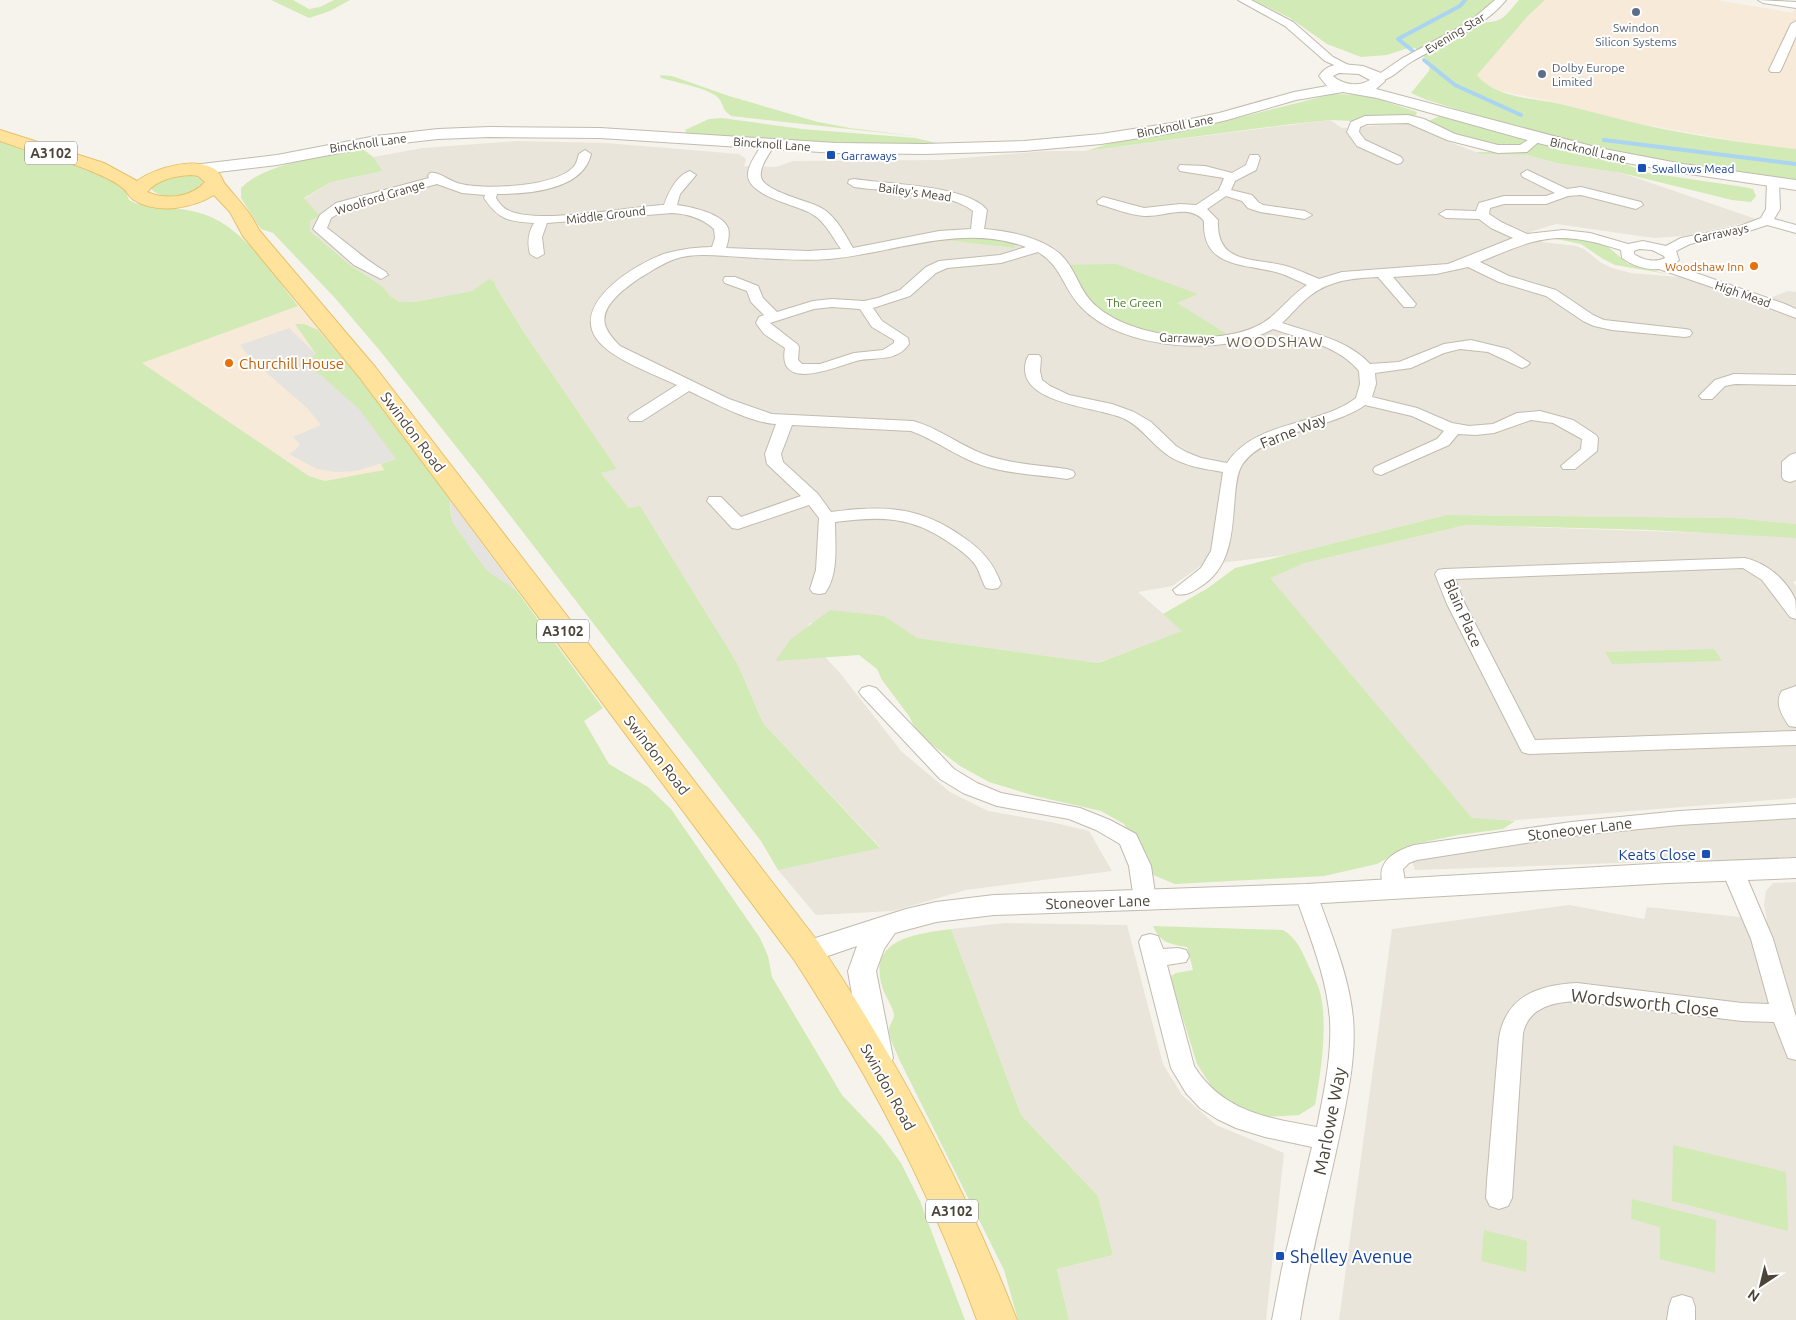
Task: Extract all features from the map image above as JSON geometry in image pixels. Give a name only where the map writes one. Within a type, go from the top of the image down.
[{"type":"main road","name":"A3102","points":[[0,135],[103,169],[122,178],[138,191]]},
{"type":"main road","name":"A3102","points":[[103,169],[169,172]]},
{"type":"main road","points":[[138,191],[143,183],[150,179],[169,172],[193,170]]},
{"type":"main road","name":"Swindon Road","points":[[193,170],[212,176],[215,184],[242,214],[250,232],[317,310],[385,395],[807,952],[834,992],[881,1074],[945,1193],[997,1320]]},
{"type":"main road","points":[[173,202],[202,194],[215,184]]},
{"type":"main road","name":"Swindon Road","points":[[138,191],[140,196],[150,200],[173,202],[215,212],[250,232]]},
{"type":"street","points":[[1243,0],[1289,24],[1328,69],[1330,82],[1349,87],[1368,87],[1378,81]]},
{"type":"street","name":"Evening Star","points":[[1378,81],[1405,62],[1473,24],[1502,0]]},
{"type":"street","points":[[1763,0],[1796,5]]},
{"type":"street","points":[[1775,70],[1796,24]]},
{"type":"street","name":"Evening Star","points":[[1354,69],[1405,62]]},
{"type":"street","points":[[1328,69],[1354,69]]},
{"type":"street","name":"Bincknoll Lane","points":[[1294,96],[1328,69]]},
{"type":"street","name":"Bincknoll Lane","points":[[1354,69],[1374,74],[1378,81],[1414,102]]},
{"type":"street","name":"Bincknoll Lane","points":[[193,170],[277,160],[386,140],[489,132],[600,132],[768,144],[924,149],[1063,143],[1172,128],[1222,117],[1294,96],[1349,87],[1414,102],[1537,138],[1663,166],[1796,185]]},
{"type":"street","points":[[1397,160],[1360,142],[1353,132],[1355,124],[1365,120],[1408,119],[1420,122],[1456,139],[1498,149],[1522,149],[1537,138]]},
{"type":"street","points":[[768,144],[755,171],[754,178],[756,183],[770,192],[816,210],[823,216],[849,252]]},
{"type":"street","points":[[436,178],[454,186],[492,191],[522,190],[557,181],[580,168],[585,154]]},
{"type":"street","points":[[1198,210],[1224,192],[1227,182],[1252,167],[1254,158]]},
{"type":"street","name":"Bincknoll Lane","points":[[215,184],[277,160]]},
{"type":"street","points":[[1184,168],[1205,170],[1234,177]]},
{"type":"street","points":[[1526,174],[1565,193]]},
{"type":"street","points":[[670,208],[674,193],[690,175]]},
{"type":"street","name":"Woolford Grange","points":[[381,275],[359,262],[345,248],[323,234],[320,229],[321,221],[328,213],[341,206],[436,178]]},
{"type":"street","name":"Garraways","points":[[1067,474],[993,463],[975,457],[929,432],[913,426],[879,423],[786,421],[753,414],[615,349],[600,335],[596,328],[596,318],[601,303],[607,296],[659,259],[682,252],[811,255],[849,252],[934,236],[977,233],[1008,237],[1038,247],[1063,265],[1073,288],[1086,306],[1100,317],[1125,329],[1166,338],[1206,340],[1243,336],[1271,324],[1300,296],[1318,284],[1342,276],[1436,270],[1468,262],[1524,238],[1554,234],[1582,235],[1628,248],[1649,245],[1666,251],[1686,241],[1752,227],[1766,220],[1774,209],[1772,182]]},
{"type":"street","name":"Bailey's Mead","points":[[854,183],[943,195],[968,201],[980,210],[977,233]]},
{"type":"street","name":"Middle Ground","points":[[492,191],[490,198],[495,208],[511,215],[542,221],[670,208],[696,212],[717,224],[722,232],[718,252]]},
{"type":"street","points":[[1482,215],[1484,206],[1489,203],[1514,199],[1554,199],[1565,193],[1581,191],[1636,205]]},
{"type":"street","points":[[1224,192],[1246,198],[1253,205],[1260,208],[1305,215]]},
{"type":"street","points":[[1103,201],[1142,212],[1182,208],[1198,210],[1209,216],[1213,244],[1227,257],[1244,263],[1285,271],[1318,284]]},
{"type":"street","points":[[1446,214],[1482,215],[1496,225],[1524,238]]},
{"type":"street","points":[[1766,220],[1796,229]]},
{"type":"street","points":[[536,254],[533,242],[536,230],[542,221]]},
{"type":"street","points":[[864,305],[873,320],[901,338],[902,344],[888,354],[856,357],[817,369],[802,368],[792,363],[790,359],[792,347],[768,332],[763,323],[764,320],[773,316],[822,304],[864,305],[890,300],[905,293],[931,270],[944,264],[1001,260],[1038,247]]},
{"type":"street","name":"Garraways","points":[[1628,248],[1628,255],[1636,261],[1661,265]]},
{"type":"street","points":[[1661,265],[1672,260],[1671,254],[1666,251]]},
{"type":"street","points":[[1468,262],[1504,279],[1551,294],[1599,323],[1685,333]]},
{"type":"street","name":"High Mead","points":[[1661,265],[1697,279],[1763,299],[1796,314]]},
{"type":"street","points":[[1382,273],[1409,304]]},
{"type":"street","points":[[730,280],[753,289],[756,299],[773,316]]},
{"type":"street","points":[[1271,324],[1344,351],[1355,358],[1366,369],[1368,374],[1367,390],[1362,400],[1419,414],[1454,429],[1480,431],[1504,426],[1518,417],[1531,415],[1560,421],[1576,427],[1590,438],[1589,451],[1569,466]]},
{"type":"street","points":[[1366,369],[1397,367],[1410,364],[1438,350],[1463,344],[1498,350],[1522,364]]},
{"type":"street","points":[[1034,358],[1032,370],[1035,380],[1038,384],[1052,392],[1074,400],[1118,410],[1142,422],[1172,451],[1180,456],[1232,469],[1220,554],[1206,576],[1197,583],[1182,590]]},
{"type":"street","points":[[1707,396],[1720,383],[1734,379],[1796,380]]},
{"type":"street","points":[[636,418],[688,385]]},
{"type":"street","name":"Farne Way","points":[[1232,469],[1239,458],[1257,445],[1337,414],[1362,400]]},
{"type":"street","points":[[786,421],[773,454],[775,464],[812,498],[827,518],[825,570],[819,589]]},
{"type":"street","points":[[1381,470],[1443,442],[1454,429]]},
{"type":"street","points":[[1790,477],[1790,462],[1796,458]]},
{"type":"street","points":[[715,501],[738,524],[812,498]]},
{"type":"street","points":[[827,518],[869,512],[886,512],[922,519],[953,536],[984,563],[992,584]]},
{"type":"street","name":"Blain Place","points":[[1796,613],[1766,572],[1756,566],[1745,563],[1444,574],[1456,604],[1529,747],[1796,738]]},
{"type":"street","points":[[870,692],[947,774],[970,788],[997,799],[1073,813],[1103,825],[1128,839],[1140,866],[1145,900]]},
{"type":"street","points":[[1796,692],[1790,695],[1788,702],[1789,709],[1796,721]]},
{"type":"street","name":"Stoneover Lane","points":[[1395,888],[1392,867],[1401,858],[1414,853],[1581,828],[1679,818],[1796,811]]},
{"type":"street","name":"Stoneover Lane","points":[[807,952],[886,925],[929,914],[964,908],[1306,894],[1796,868]]},
{"type":"street","points":[[1733,871],[1762,939],[1796,1051]]},
{"type":"street","name":"Marlowe Way","points":[[1286,1320],[1290,1292],[1327,1139],[1341,1068],[1340,1008],[1330,968],[1306,894]]},
{"type":"street","points":[[881,1074],[862,975],[866,955],[886,925]]},
{"type":"street","points":[[1178,956],[1152,950],[1183,1068],[1192,1085],[1218,1107],[1252,1124],[1327,1139]]},
{"type":"street","name":"Wordsworth Close","points":[[1499,1198],[1505,1096],[1512,1035],[1516,1019],[1540,998],[1555,993],[1577,992],[1742,1012],[1783,1013]]},
{"type":"shaded area","points":[[1545,0],[1716,0],[1793,13],[1796,7],[1796,149],[1771,147],[1629,122],[1563,104],[1500,91],[1484,83],[1476,75],[1490,55]]},
{"type":"shaded area","points":[[1330,120],[1342,128],[1412,123],[1442,139],[1481,154],[1526,155],[1561,164],[1622,173],[1759,220],[1683,236],[1654,238],[1556,224],[1530,232],[1543,242],[1576,246],[1584,249],[1600,262],[1612,268],[1631,273],[1679,277],[1719,290],[1764,300],[1788,291],[1796,292],[1796,524],[1734,518],[1446,515],[1287,555],[1202,565],[1172,586],[1138,592],[1183,631],[1097,663],[810,623],[803,633],[840,673],[902,752],[950,792],[988,811],[1089,831],[1112,871],[966,890],[893,911],[816,915],[778,870],[880,847],[763,723],[738,665],[629,508],[601,473],[616,468],[525,334],[496,287],[495,282],[489,280],[472,291],[414,302],[400,302],[390,297],[382,286],[350,265],[310,231],[310,221],[320,216],[304,199],[331,182],[383,171],[373,157],[423,148],[517,141],[606,143],[739,154],[746,159],[744,166],[776,167],[793,161],[942,160],[1045,151],[1086,151]]},
{"type":"shaded area","points":[[298,306],[428,458],[363,475],[325,481],[309,476],[141,363]]},
{"type":"shaded area","points":[[289,328],[316,354],[299,362],[323,377],[359,409],[396,459],[356,471],[336,472],[317,469],[289,454],[300,444],[293,437],[321,425],[307,408],[251,359],[240,345]]},
{"type":"shaded area","points":[[450,500],[516,590],[487,571],[452,522]]},
{"type":"shaded area","points":[[1466,525],[1796,536],[1796,581],[1793,582],[1796,586],[1796,798],[1504,821],[1472,819],[1269,578],[1305,563]]},
{"type":"shaded area","points":[[1796,816],[1796,857],[1415,870],[1412,861],[1423,857],[1597,828]]},
{"type":"shaded area","points":[[1796,882],[1796,1320],[1339,1320],[1392,929],[1569,905],[1644,919],[1647,907],[1767,920],[1764,905],[1766,891],[1773,883]]},
{"type":"shaded area","points":[[1005,923],[1127,925],[1163,1064],[1182,1095],[1216,1125],[1284,1153],[1266,1320],[1069,1320],[1057,1269],[1113,1255],[1098,1196],[1021,1115],[951,929]]},
{"type":"green space","points":[[271,0],[293,0],[309,9],[320,7],[334,0],[350,0],[330,11],[309,18]]},
{"type":"green space","points":[[1253,0],[1494,0],[1474,22],[1490,22],[1504,16],[1519,0],[1545,0],[1528,16],[1477,75],[1485,83],[1505,93],[1565,105],[1647,126],[1711,138],[1796,149],[1796,181],[1620,155],[1539,134],[1427,100],[1411,93],[1429,71],[1430,63],[1415,48],[1408,48],[1387,55],[1361,57],[1327,44],[1290,18]]},
{"type":"green space","points":[[660,75],[672,76],[729,96],[818,122],[922,137],[731,116],[724,110],[720,100],[710,92],[661,78]]},
{"type":"green space","points":[[1333,94],[1366,95],[1417,112],[1416,115],[1410,117],[1383,117],[1353,121],[1330,120],[1086,151],[1114,142],[1206,126]]},
{"type":"green space","points":[[1439,116],[1612,159],[1649,173],[1753,189],[1756,196],[1751,202],[1732,200],[1622,173],[1561,164],[1526,155],[1481,154],[1476,152],[1494,152],[1425,123]]},
{"type":"green space","points":[[722,118],[802,129],[915,138],[941,144],[875,145],[697,136],[687,133],[685,130],[709,119]]},
{"type":"green space","points":[[0,141],[109,178],[125,189],[129,200],[135,203],[196,212],[227,226],[254,250],[298,306],[142,363],[309,476],[325,481],[384,470],[381,464],[396,459],[323,377],[299,362],[316,354],[295,324],[304,324],[318,330],[381,404],[450,500],[451,516],[504,581],[516,590],[603,708],[584,721],[609,764],[648,787],[671,809],[760,938],[768,956],[772,977],[842,1095],[881,1136],[901,1163],[920,1201],[965,1320],[0,1320]]},
{"type":"green space","points":[[363,149],[373,157],[383,171],[331,182],[304,198],[320,216],[310,221],[310,231],[350,265],[382,286],[391,297],[400,302],[414,302],[472,291],[489,279],[495,282],[496,287],[525,334],[617,469],[601,473],[629,508],[640,506],[738,665],[763,723],[880,848],[778,870],[761,841],[485,483],[381,352],[335,298],[273,233],[261,229],[241,198],[241,188],[264,173],[295,162]]},
{"type":"green space","points":[[188,175],[200,178],[203,182],[194,191],[187,194],[164,196],[152,190],[151,187],[163,178]]},
{"type":"green space","points":[[953,237],[997,238],[1014,243],[1015,248],[938,239]]},
{"type":"green space","points":[[1546,237],[1572,237],[1606,245],[1628,264],[1667,274],[1615,265],[1581,244]]},
{"type":"green space","name":"The Green","points":[[1116,264],[1198,294],[1177,303],[1233,338],[1166,338],[1101,317],[1063,265]]},
{"type":"green space","points":[[1446,515],[1735,518],[1796,524],[1796,538],[1650,530],[1466,525],[1305,563],[1270,578],[1472,818],[1515,821],[1503,829],[1458,835],[1410,845],[1377,864],[1324,876],[1175,884],[1153,875],[1139,846],[1124,824],[1101,811],[1035,796],[989,782],[960,766],[918,734],[909,716],[882,680],[877,669],[859,655],[775,661],[791,639],[830,610],[884,616],[917,638],[1098,663],[1182,631],[1163,614],[1208,588],[1235,568]]},
{"type":"green space","points":[[1714,649],[1722,661],[1612,664],[1605,652]]},
{"type":"green space","points":[[1153,926],[1283,930],[1292,937],[1302,951],[1317,983],[1322,1005],[1323,1048],[1315,1105],[1299,1115],[1266,1117],[1237,1106],[1213,1089],[1197,1064],[1171,980],[1171,976],[1176,973],[1193,970],[1187,947],[1166,942],[1159,936]]},
{"type":"green space","points":[[951,929],[1021,1115],[1098,1196],[1113,1255],[1057,1269],[1069,1320],[1018,1320],[1004,1270],[899,1059],[890,1037],[889,1028],[894,1015],[882,986],[880,970],[882,958],[889,948],[899,941],[924,933]]},
{"type":"green space","points":[[1673,1145],[1786,1172],[1788,1231],[1672,1201]]},
{"type":"green space","points":[[1632,1199],[1716,1220],[1715,1273],[1660,1259],[1660,1227],[1631,1219]]},
{"type":"green space","points":[[1484,1230],[1527,1241],[1526,1272],[1481,1261]]},
{"type":"waterway","points":[[1413,51],[1398,39],[1460,6],[1465,0]]},
{"type":"waterway","points":[[1424,60],[1455,85],[1521,115]]},
{"type":"waterway","points":[[1604,140],[1796,164]]},
{"type":"place","name":"Swindon Silicon Systems","points":[[1636,12]]},
{"type":"place","name":"Dolby Europe Limited","points":[[1542,74]]},
{"type":"place","name":"Garraways","points":[[831,155]]},
{"type":"place","name":"Swallows Mead","points":[[1642,168]]},
{"type":"place","name":"Woodshaw Inn","points":[[1754,266]]},
{"type":"place","name":"Churchill House","points":[[229,363]]},
{"type":"place","name":"Keats Close","points":[[1706,854]]},
{"type":"place","name":"Shelley Avenue","points":[[1280,1256]]},
{"type":"district","name":"WOODSHAW","points":[[1275,341]]}]
